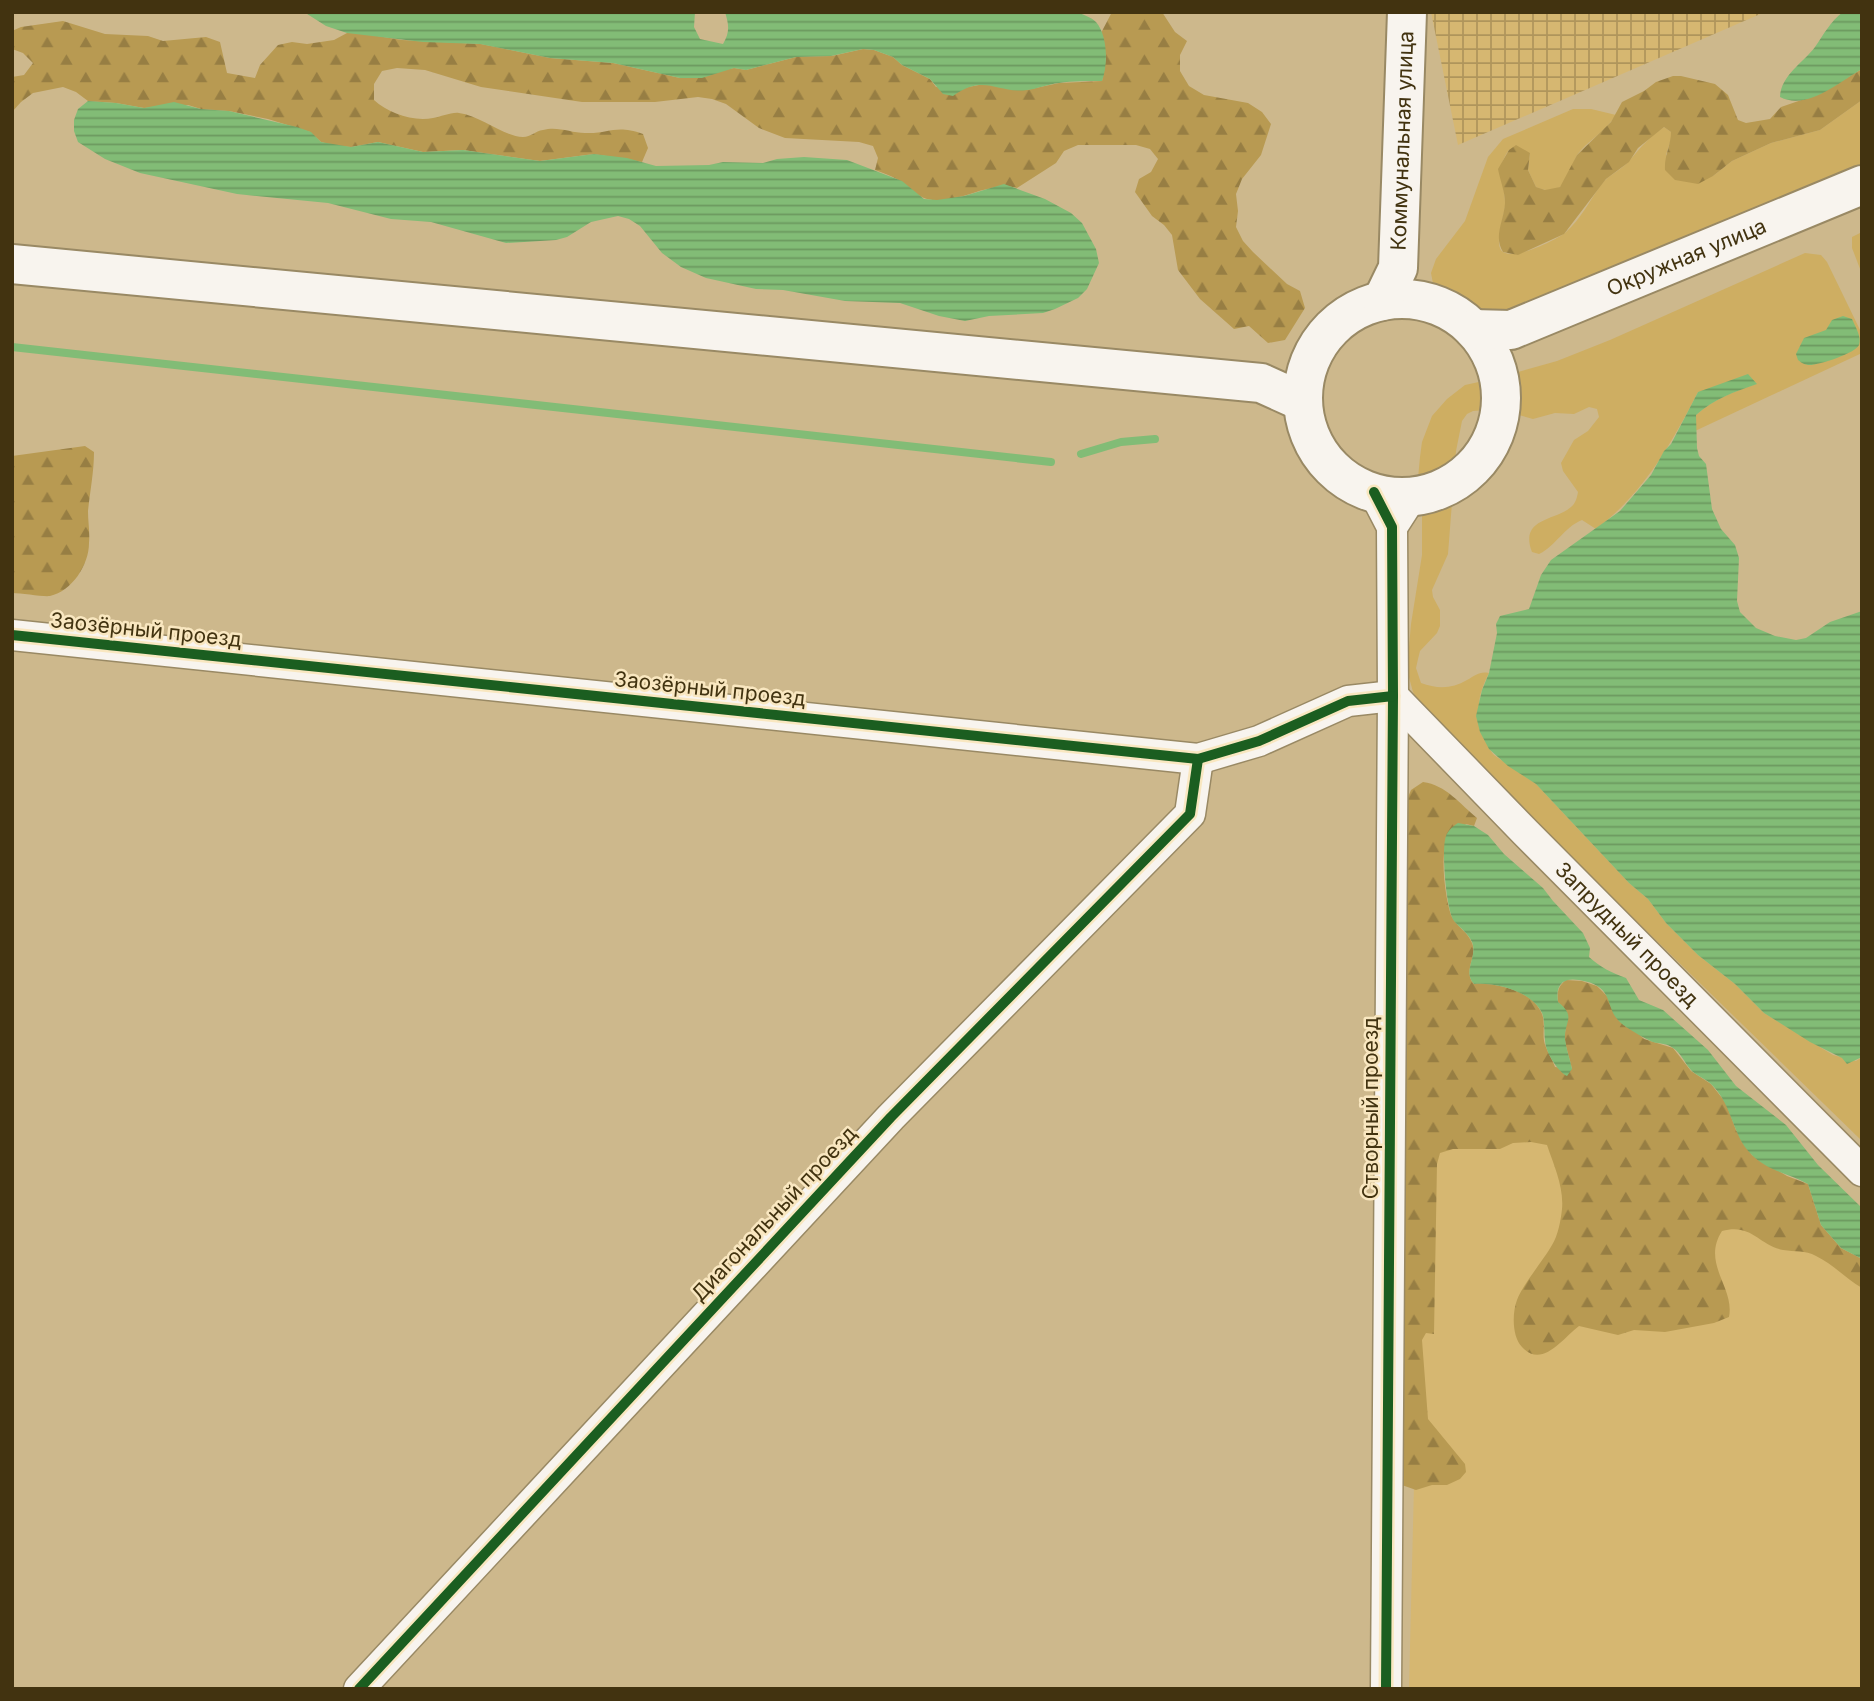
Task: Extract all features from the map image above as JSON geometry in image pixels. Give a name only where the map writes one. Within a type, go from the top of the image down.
[{"type":"main road","name":"Коммунальная улица","points":[[1400,290],[1407,12]]},
{"type":"main road","name":"Окружная улица","points":[[1492,339],[1862,185]]},
{"type":"main road","points":[[12,264],[1305,386]]},
{"type":"main road","points":[[1400,290],[1441,307],[1492,339],[1500,379],[1501,410],[1492,441],[1474,467],[1448,486],[1402,512],[1385,496],[1354,485],[1328,463],[1310,435],[1305,386],[1322,339],[1346,316],[1400,290]]},
{"type":"street","name":"Створный проезд","points":[[1386,1689],[1393,696],[1402,512]]},
{"type":"street","name":"Заозёрный проезд","points":[[12,635],[1198,759],[1259,741],[1348,701],[1393,696]]},
{"type":"street","name":"Запрудный проезд","points":[[1393,696],[1526,834],[1862,1171]]},
{"type":"street","name":"Диагональный проезд","points":[[359,1689],[891,1117],[1190,814],[1198,759]]},
{"type":"shaded area","points":[[304,12],[695,12],[694,27],[700,39],[723,44],[728,28],[725,12],[1076,12],[1092,19],[1100,28],[1106,59],[1102,81],[1064,82],[1017,90],[983,85],[964,89],[953,96],[943,94],[930,79],[902,65],[893,57],[874,50],[863,49],[831,56],[796,57],[746,70],[734,68],[702,78],[680,78],[613,63],[550,58],[480,44],[423,42],[347,33],[326,26]]},
{"type":"shaded area","points":[[1431,12],[1765,12],[1458,145]]},
{"type":"shaded area","points":[[1843,12],[1862,12],[1862,69],[1812,98],[1790,100],[1780,97],[1788,76]]},
{"type":"shaded area","points":[[1862,100],[1862,164],[1519,312],[1473,318],[1458,314],[1439,301],[1435,294],[1431,273],[1436,259],[1465,221],[1488,157],[1503,139],[1573,109],[1591,109],[1616,115],[1581,150],[1565,182],[1555,189],[1536,187],[1528,170],[1530,153],[1509,150],[1501,171],[1505,206],[1499,244],[1504,253],[1512,254],[1543,245],[1566,232],[1604,181],[1664,127],[1671,132],[1666,155],[1713,176],[1732,161],[1771,143],[1820,130]]},
{"type":"shaded area","points":[[88,101],[144,108],[174,102],[201,109],[229,111],[297,127],[311,132],[321,142],[351,147],[378,142],[423,152],[463,150],[540,161],[594,154],[627,158],[656,166],[709,165],[723,162],[763,163],[804,157],[847,160],[902,181],[924,199],[964,196],[1004,184],[1045,199],[1071,213],[1082,223],[1096,249],[1099,263],[1087,289],[1078,298],[1055,309],[1043,313],[989,316],[965,321],[939,316],[900,303],[845,301],[783,290],[756,289],[706,278],[681,267],[662,253],[640,226],[618,216],[591,222],[567,237],[556,240],[506,243],[431,222],[391,219],[328,203],[237,194],[140,173],[105,159],[78,142],[74,120],[78,109]]},
{"type":"shaded area","points":[[1862,232],[1862,274],[1852,248],[1852,237]]},
{"type":"shaded area","points":[[1805,253],[1821,255],[1827,262],[1862,334],[1862,353],[1695,431],[1696,415],[1703,409],[1724,396],[1756,384],[1698,392],[1667,449],[1642,484],[1596,529],[1582,520],[1539,554],[1532,552],[1529,541],[1534,527],[1564,512],[1575,502],[1578,492],[1563,471],[1561,463],[1574,440],[1588,431],[1599,417],[1597,409],[1589,407],[1574,414],[1555,413],[1533,419],[1498,409],[1467,414],[1462,421],[1456,451],[1448,554],[1432,590],[1440,610],[1440,626],[1420,651],[1416,668],[1421,683],[1439,687],[1456,685],[1480,673],[1489,673],[1481,693],[1479,712],[1485,739],[1494,755],[1536,784],[1629,883],[1648,899],[1666,923],[1764,1013],[1833,1055],[1856,1061],[1862,1057],[1862,1141],[1428,718],[1413,692],[1407,670],[1422,555],[1422,511],[1417,489],[1422,442],[1432,416],[1447,399],[1465,385],[1557,361],[1610,340]]},
{"type":"shaded area","points":[[1843,316],[1852,319],[1858,332],[1860,342],[1856,348],[1819,363],[1808,365],[1798,360],[1796,354],[1804,338],[1826,330],[1832,320]]},
{"type":"shaded area","points":[[1748,374],[1757,384],[1717,400],[1696,415],[1697,448],[1699,456],[1706,464],[1712,509],[1721,529],[1735,545],[1739,558],[1737,601],[1740,612],[1756,628],[1775,636],[1796,640],[1806,638],[1830,622],[1862,611],[1862,1057],[1847,1064],[1842,1058],[1810,1042],[1764,1013],[1735,984],[1698,955],[1666,923],[1648,899],[1629,883],[1536,784],[1508,766],[1489,749],[1480,732],[1476,716],[1489,673],[1497,633],[1496,624],[1500,616],[1529,609],[1541,575],[1551,560],[1620,511],[1651,475],[1671,444],[1698,392]]},
{"type":"shaded area","points":[[1458,823],[1474,826],[1488,835],[1504,854],[1543,888],[1583,933],[1590,948],[1589,957],[1597,964],[1626,978],[1639,1000],[1663,1010],[1708,1050],[1736,1086],[1786,1125],[1818,1165],[1862,1208],[1862,1259],[1841,1248],[1821,1225],[1808,1184],[1757,1160],[1740,1138],[1724,1102],[1712,1085],[1692,1071],[1671,1046],[1650,1041],[1621,1023],[1599,987],[1573,979],[1563,982],[1559,988],[1558,1002],[1568,1016],[1565,1039],[1572,1069],[1567,1076],[1549,1055],[1543,1016],[1537,1005],[1522,994],[1502,986],[1474,984],[1469,974],[1472,942],[1451,915],[1445,882],[1446,837]]},
{"type":"shaded area","points":[[1423,1117],[1714,1132],[1862,1273],[1862,1689],[1409,1689]]},
{"type":"green space","points":[[1112,12],[1162,12],[1175,32],[1187,41],[1180,55],[1180,71],[1189,86],[1204,95],[1248,103],[1262,112],[1271,124],[1261,155],[1242,179],[1236,194],[1236,227],[1253,252],[1287,284],[1300,291],[1305,308],[1285,340],[1268,343],[1249,326],[1234,329],[1200,299],[1178,270],[1172,235],[1152,216],[1135,192],[1139,179],[1151,172],[1158,159],[1150,149],[1136,145],[1078,145],[1064,151],[1056,163],[1017,188],[995,187],[939,200],[923,198],[897,179],[875,170],[878,158],[873,146],[859,142],[785,138],[759,128],[726,104],[712,99],[698,97],[655,102],[582,102],[481,87],[425,70],[397,68],[382,71],[374,84],[374,100],[409,117],[425,119],[459,113],[523,137],[549,129],[585,133],[633,131],[643,134],[648,148],[642,162],[594,154],[540,161],[463,150],[423,152],[378,142],[351,147],[336,146],[321,142],[310,132],[268,119],[188,105],[144,108],[88,101],[63,87],[33,93],[12,112],[12,77],[24,75],[33,63],[23,53],[12,49],[12,31],[21,27],[63,21],[105,34],[148,36],[163,41],[206,37],[220,42],[227,73],[255,78],[260,65],[278,45],[334,40],[347,33],[359,33],[402,40],[481,44],[550,58],[613,63],[680,78],[734,68],[746,70],[796,57],[832,56],[863,49],[893,57],[902,65],[930,79],[936,87],[963,88],[984,84],[1026,90],[1059,83],[1102,81],[1106,58],[1101,33]]},
{"type":"green space","points":[[1862,69],[1862,100],[1820,130],[1771,143],[1732,161],[1698,184],[1675,180],[1665,170],[1671,132],[1664,127],[1638,148],[1629,162],[1606,179],[1564,234],[1518,255],[1503,252],[1500,246],[1499,234],[1505,199],[1498,169],[1509,150],[1516,145],[1530,153],[1528,170],[1536,187],[1545,190],[1560,187],[1577,155],[1611,122],[1622,102],[1656,82],[1681,76],[1715,84],[1728,95],[1738,120],[1746,123],[1770,119],[1781,107],[1819,94]]},
{"type":"green space","points":[[85,446],[94,452],[86,560],[78,576],[58,593],[47,596],[12,593],[12,456]]},
{"type":"green space","points":[[1423,782],[1446,791],[1477,818],[1474,826],[1466,824],[1448,842],[1444,863],[1446,893],[1452,917],[1472,943],[1469,974],[1474,984],[1503,987],[1531,999],[1542,1014],[1545,1043],[1555,1067],[1572,1069],[1565,1040],[1565,1010],[1558,1002],[1559,990],[1566,980],[1597,986],[1608,997],[1626,1027],[1634,1029],[1644,1039],[1673,1048],[1691,1071],[1711,1084],[1726,1103],[1736,1130],[1752,1155],[1787,1176],[1808,1184],[1821,1225],[1841,1248],[1862,1259],[1862,1288],[1812,1254],[1783,1250],[1748,1232],[1732,1229],[1722,1231],[1715,1254],[1730,1306],[1729,1317],[1714,1323],[1665,1332],[1634,1330],[1618,1335],[1579,1326],[1552,1350],[1537,1355],[1529,1353],[1516,1337],[1515,1305],[1554,1241],[1562,1209],[1560,1185],[1547,1145],[1513,1143],[1500,1149],[1453,1149],[1440,1153],[1437,1164],[1434,1334],[1426,1333],[1422,1340],[1428,1419],[1465,1464],[1466,1472],[1460,1479],[1447,1485],[1432,1485],[1416,1490],[1399,1484],[1405,804],[1411,790]]},
{"type":"waterway","points":[[12,347],[1051,462]]},
{"type":"waterway","points":[[1081,454],[1121,442],[1155,439]]},
{"type":"cycle path","points":[[1374,492],[1392,527],[1386,1689]]},
{"type":"cycle path","points":[[12,635],[1198,759],[1259,741],[1348,701],[1393,696]]},
{"type":"cycle path","points":[[359,1689],[891,1117],[1190,814],[1198,759]]}]
